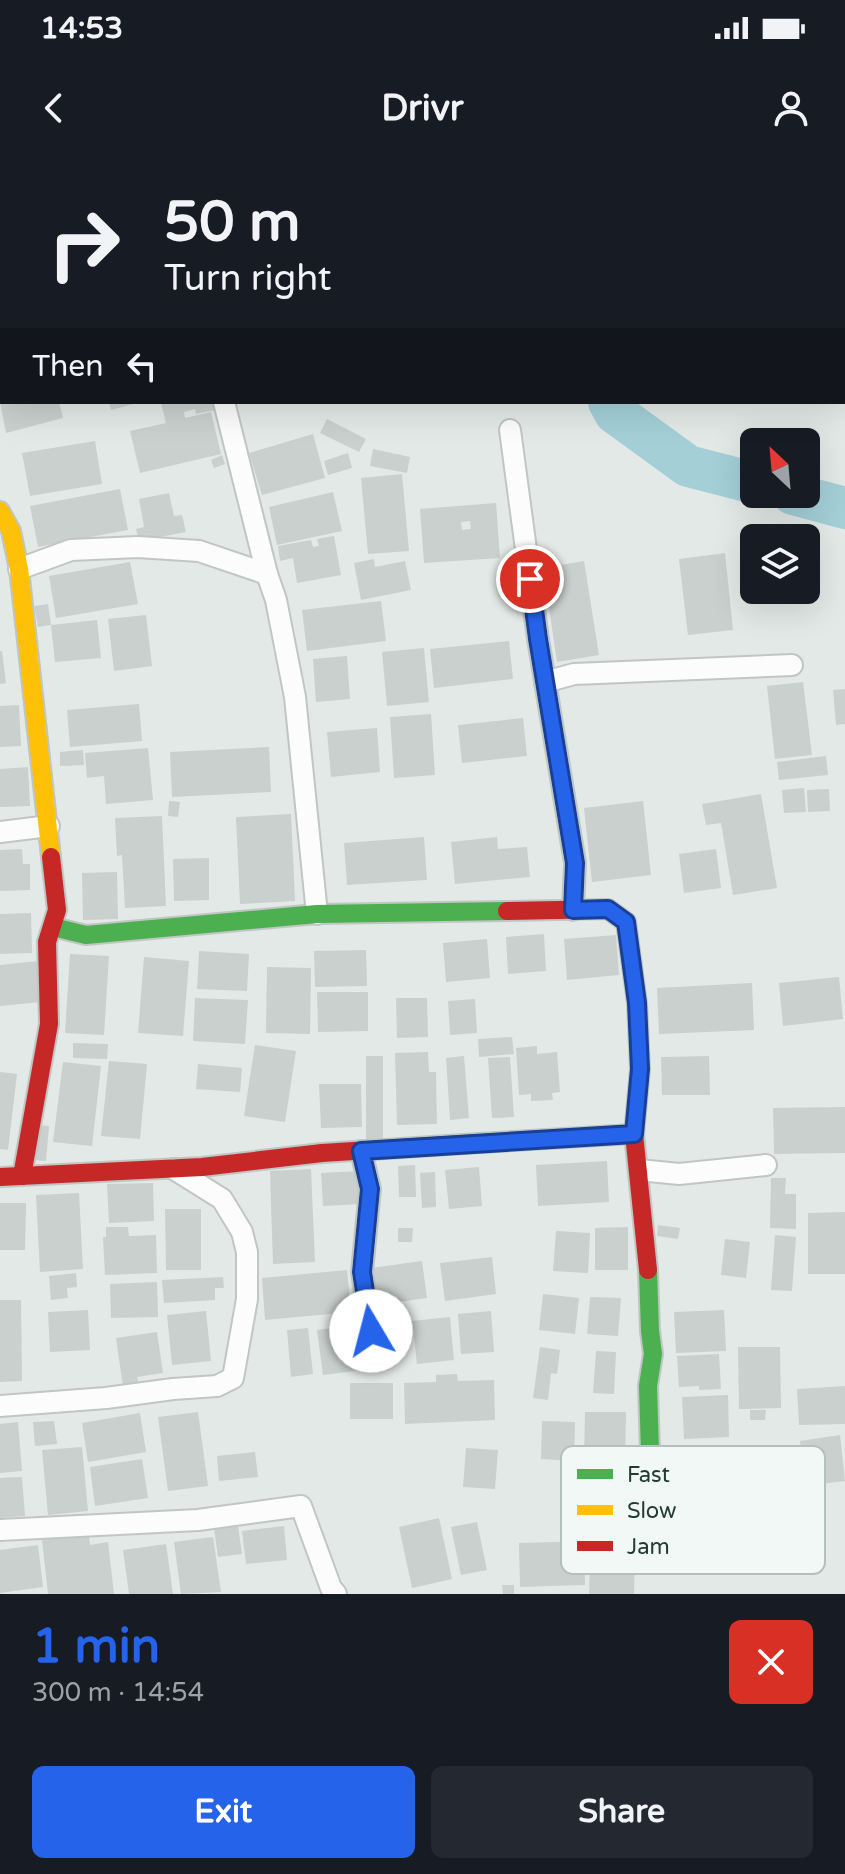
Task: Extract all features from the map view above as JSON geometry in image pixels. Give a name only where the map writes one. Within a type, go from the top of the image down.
[{"type":"street","points":[[224,404],[276,600],[295,697],[317,914]]},
{"type":"street","points":[[510,430],[545,682],[575,863],[573,910]]},
{"type":"street","points":[[0,511],[11,531],[19,569],[57,910],[47,942],[49,1024],[22,1176]]},
{"type":"street","points":[[19,569],[71,550],[138,547],[199,551],[267,574]]},
{"type":"street","points":[[545,682],[574,674],[792,665]]},
{"type":"street","points":[[0,832],[49,826]]},
{"type":"street","points":[[53,927],[86,935],[317,914],[608,909],[626,922],[637,1003],[640,1069],[634,1134],[649,1279],[653,1354],[648,1386],[650,1446]]},
{"type":"street","points":[[0,1177],[202,1167],[322,1153],[634,1134]]},
{"type":"street","points":[[361,1151],[370,1189],[362,1272],[371,1331]]},
{"type":"street","points":[[639,1170],[679,1174],[766,1165]]},
{"type":"street","points":[[0,1406],[217,1386],[233,1378],[247,1299],[247,1252],[242,1232],[222,1199],[170,1168]]},
{"type":"street","points":[[0,1530],[198,1520],[301,1506],[331,1588],[336,1594]]},
{"type":"building","points":[[0,404],[60,404],[63,418],[6,433]]},
{"type":"building","points":[[110,404],[134,404],[111,410]]},
{"type":"building","points":[[161,404],[214,404],[215,410],[196,414],[195,409],[184,412],[185,418],[211,412],[221,454],[140,473],[130,431],[166,423]]},
{"type":"building","points":[[327,419],[366,439],[359,452],[320,433]]},
{"type":"building","points":[[313,434],[325,478],[262,495],[249,453]]},
{"type":"building","points":[[95,441],[102,484],[30,496],[22,453]]},
{"type":"building","points":[[373,449],[410,457],[407,473],[370,466]]},
{"type":"building","points":[[348,453],[352,468],[328,475],[324,461]]},
{"type":"building","points":[[222,455],[225,464],[214,468],[211,460]]},
{"type":"building","points":[[402,474],[409,551],[368,554],[361,478]]},
{"type":"building","points":[[120,489],[128,530],[38,547],[30,506]]},
{"type":"building","points":[[333,492],[342,531],[277,545],[269,507]]},
{"type":"building","points":[[169,493],[174,516],[182,515],[186,532],[139,541],[136,529],[144,527],[139,499]]},
{"type":"building","points":[[496,503],[500,558],[424,563],[420,509]],"holes":[[[470,521],[471,529],[462,530],[461,522]]]},
{"type":"building","points":[[334,536],[341,575],[297,583],[293,558],[280,561],[278,546],[311,540],[313,547],[319,546],[317,539]]},
{"type":"building","points":[[725,553],[733,630],[688,635],[679,559]]},
{"type":"building","points":[[374,559],[375,567],[405,561],[411,590],[361,600],[354,563]]},
{"type":"building","points":[[584,561],[599,655],[557,662],[543,568]]},
{"type":"building","points":[[130,562],[138,604],[56,618],[49,576]]},
{"type":"building","points":[[381,601],[386,641],[307,651],[302,610]]},
{"type":"building","points":[[48,604],[51,625],[38,627],[34,606]]},
{"type":"building","points":[[146,615],[152,666],[114,671],[108,619]]},
{"type":"building","points":[[97,620],[101,658],[55,662],[51,625]]},
{"type":"building","points":[[509,641],[513,679],[434,688],[430,649]]},
{"type":"building","points":[[424,648],[429,702],[387,706],[382,652]]},
{"type":"building","points":[[0,651],[6,683],[0,684]]},
{"type":"building","points":[[347,656],[350,699],[316,702],[313,659]]},
{"type":"building","points":[[803,682],[812,755],[775,759],[767,686]]},
{"type":"building","points":[[845,689],[845,724],[836,725],[833,690]]},
{"type":"building","points":[[139,704],[142,741],[70,747],[67,710]]},
{"type":"building","points":[[19,705],[21,746],[0,747],[0,706]]},
{"type":"building","points":[[431,714],[435,775],[394,778],[390,717]]},
{"type":"building","points":[[523,718],[527,756],[462,763],[458,725]]},
{"type":"building","points":[[377,728],[380,772],[331,777],[327,732]]},
{"type":"building","points":[[269,747],[271,792],[172,797],[170,752]]},
{"type":"building","points":[[148,748],[153,800],[106,804],[104,776],[87,778],[85,753]]},
{"type":"building","points":[[83,750],[84,765],[60,766],[60,752]]},
{"type":"building","points":[[826,756],[828,775],[779,780],[777,762]]},
{"type":"building","points":[[28,767],[30,806],[0,807],[0,769]]},
{"type":"building","points":[[804,788],[806,812],[784,813],[782,790]]},
{"type":"building","points":[[829,789],[830,811],[808,812],[807,790]]},
{"type":"building","points":[[761,794],[777,888],[733,895],[721,823],[706,825],[702,804]]},
{"type":"building","points":[[169,801],[180,802],[178,817],[168,816]]},
{"type":"building","points":[[643,801],[651,875],[592,882],[584,808]]},
{"type":"building","points":[[291,814],[295,901],[240,904],[236,817]]},
{"type":"building","points":[[162,816],[166,906],[125,908],[122,855],[117,856],[115,818]]},
{"type":"building","points":[[424,837],[427,880],[347,885],[344,843]]},
{"type":"building","points":[[497,837],[498,849],[527,847],[530,877],[455,884],[451,842]]},
{"type":"building","points":[[22,849],[23,864],[30,864],[30,890],[0,891],[0,850]]},
{"type":"building","points":[[716,849],[721,888],[684,893],[679,854]]},
{"type":"building","points":[[209,858],[209,900],[174,901],[173,859]]},
{"type":"building","points":[[117,872],[118,919],[83,920],[82,873]]},
{"type":"building","points":[[31,913],[32,953],[0,954],[0,914]]},
{"type":"building","points":[[544,934],[546,971],[508,974],[506,937]]},
{"type":"building","points":[[616,935],[619,975],[567,980],[564,939]]},
{"type":"building","points":[[487,939],[490,978],[446,982],[443,943]]},
{"type":"building","points":[[366,950],[367,986],[315,987],[314,951]]},
{"type":"building","points":[[199,951],[249,954],[247,991],[197,989]]},
{"type":"building","points":[[70,954],[109,956],[104,1035],[65,1033]]},
{"type":"building","points":[[144,957],[189,961],[183,1036],[138,1033]]},
{"type":"building","points":[[38,961],[41,1002],[0,1006],[0,965]]},
{"type":"building","points":[[267,967],[311,968],[310,1034],[266,1033]]},
{"type":"building","points":[[839,977],[843,1019],[783,1026],[779,983]]},
{"type":"building","points":[[752,983],[754,1030],[659,1034],[657,988]]},
{"type":"building","points":[[317,992],[368,992],[368,1031],[318,1032]]},
{"type":"building","points":[[195,998],[248,1000],[245,1044],[193,1041]]},
{"type":"building","points":[[396,998],[427,998],[428,1037],[397,1038]]},
{"type":"building","points":[[475,999],[477,1033],[450,1035],[448,1001]]},
{"type":"building","points":[[512,1037],[514,1054],[479,1057],[478,1039]]},
{"type":"building","points":[[73,1043],[108,1044],[107,1059],[73,1058]]},
{"type":"building","points":[[255,1045],[296,1051],[285,1122],[244,1116]]},
{"type":"building","points":[[537,1046],[537,1054],[557,1052],[560,1092],[552,1093],[553,1100],[531,1101],[531,1094],[519,1095],[516,1048]]},
{"type":"building","points":[[428,1052],[429,1072],[436,1072],[437,1124],[397,1125],[395,1053]]},
{"type":"building","points":[[366,1056],[383,1056],[383,1139],[366,1140]]},
{"type":"building","points":[[464,1056],[469,1118],[450,1120],[446,1058]]},
{"type":"building","points":[[709,1056],[710,1095],[662,1095],[661,1057]]},
{"type":"building","points":[[510,1057],[514,1117],[492,1118],[488,1058]]},
{"type":"building","points":[[109,1061],[147,1064],[140,1139],[101,1136]]},
{"type":"building","points":[[63,1062],[101,1066],[92,1146],[53,1142]]},
{"type":"building","points":[[198,1064],[242,1068],[240,1092],[196,1089]]},
{"type":"building","points":[[0,1072],[17,1074],[8,1150],[0,1149]]},
{"type":"building","points":[[319,1084],[361,1084],[362,1127],[321,1128]]},
{"type":"building","points":[[845,1107],[845,1153],[774,1154],[773,1108]]},
{"type":"building","points":[[35,1125],[49,1126],[46,1161],[32,1160]]},
{"type":"building","points":[[607,1161],[609,1202],[538,1206],[536,1165]]},
{"type":"building","points":[[415,1165],[416,1197],[399,1197],[398,1166]]},
{"type":"building","points":[[479,1167],[482,1206],[449,1209],[445,1170]]},
{"type":"building","points":[[311,1169],[315,1262],[273,1264],[270,1171]]},
{"type":"building","points":[[359,1171],[361,1204],[323,1206],[321,1173]]},
{"type":"building","points":[[435,1172],[436,1207],[422,1208],[420,1173]]},
{"type":"building","points":[[771,1178],[786,1178],[785,1194],[796,1194],[796,1229],[770,1228]]},
{"type":"building","points":[[153,1183],[154,1221],[109,1223],[107,1184]]},
{"type":"building","points":[[79,1193],[83,1269],[40,1272],[36,1195]]},
{"type":"building","points":[[0,1203],[26,1203],[25,1250],[0,1250]]},
{"type":"building","points":[[165,1209],[201,1209],[201,1270],[166,1270]]},
{"type":"building","points":[[845,1212],[845,1274],[808,1274],[808,1213]]},
{"type":"building","points":[[658,1225],[680,1228],[678,1239],[657,1236]]},
{"type":"building","points":[[106,1227],[128,1227],[129,1236],[156,1235],[157,1273],[105,1275],[103,1237],[106,1237]]},
{"type":"building","points":[[628,1227],[628,1270],[595,1270],[595,1228]]},
{"type":"building","points":[[398,1228],[413,1228],[412,1242],[398,1242]]},
{"type":"building","points":[[556,1231],[590,1233],[588,1273],[553,1271]]},
{"type":"building","points":[[775,1235],[796,1237],[792,1291],[771,1290]]},
{"type":"building","points":[[725,1239],[750,1242],[746,1278],[721,1275]]},
{"type":"building","points":[[492,1257],[496,1294],[445,1301],[440,1263]]},
{"type":"building","points":[[422,1261],[427,1298],[377,1305],[371,1268]]},
{"type":"building","points":[[347,1270],[351,1312],[265,1320],[262,1278]]},
{"type":"building","points":[[76,1273],[77,1287],[67,1288],[68,1298],[51,1300],[49,1276]]},
{"type":"building","points":[[223,1277],[224,1288],[215,1288],[215,1300],[164,1303],[162,1280]]},
{"type":"building","points":[[157,1282],[158,1317],[111,1318],[110,1284]]},
{"type":"building","points":[[543,1294],[579,1298],[575,1334],[539,1330]]},
{"type":"building","points":[[590,1297],[621,1298],[618,1336],[587,1334]]},
{"type":"building","points":[[0,1300],[21,1300],[22,1381],[0,1382]]},
{"type":"building","points":[[88,1310],[90,1350],[50,1352],[48,1312]]},
{"type":"building","points":[[724,1310],[726,1351],[676,1353],[674,1312]]},
{"type":"building","points":[[206,1311],[211,1361],[172,1365],[167,1315]]},
{"type":"building","points":[[491,1311],[494,1352],[461,1354],[458,1314]]},
{"type":"building","points":[[450,1317],[454,1360],[417,1364],[412,1321]]},
{"type":"building","points":[[356,1325],[362,1370],[323,1375],[317,1330]]},
{"type":"building","points":[[308,1328],[313,1374],[291,1377],[287,1330]]},
{"type":"building","points":[[157,1332],[163,1373],[137,1377],[139,1385],[123,1387],[116,1338]]},
{"type":"building","points":[[540,1347],[560,1350],[557,1374],[551,1373],[548,1400],[533,1398]]},
{"type":"building","points":[[738,1347],[780,1347],[781,1408],[739,1409]]},
{"type":"building","points":[[596,1351],[616,1352],[614,1394],[593,1393]]},
{"type":"building","points":[[719,1354],[721,1389],[679,1387],[677,1356]]},
{"type":"building","points":[[457,1374],[458,1381],[494,1380],[495,1420],[405,1424],[404,1383],[436,1382],[436,1375]]},
{"type":"building","points":[[350,1383],[393,1383],[393,1419],[350,1419]]},
{"type":"building","points":[[845,1386],[845,1424],[799,1425],[797,1389]]},
{"type":"building","points":[[728,1395],[729,1437],[684,1439],[682,1397]]},
{"type":"building","points":[[750,1410],[766,1410],[765,1420],[750,1420]]},
{"type":"building","points":[[198,1412],[208,1486],[168,1491],[158,1417]]},
{"type":"building","points":[[585,1412],[626,1412],[625,1446],[584,1446]]},
{"type":"building","points":[[140,1413],[146,1452],[88,1462],[82,1423]]},
{"type":"building","points":[[54,1421],[57,1444],[35,1446],[33,1422]]},
{"type":"building","points":[[542,1421],[575,1422],[574,1446],[561,1446],[561,1460],[541,1459]]},
{"type":"building","points":[[18,1422],[22,1471],[0,1473],[0,1424]]},
{"type":"building","points":[[840,1435],[845,1481],[825,1484],[825,1446],[801,1446],[800,1441]]},
{"type":"building","points":[[82,1447],[88,1511],[48,1515],[42,1450]]},
{"type":"building","points":[[466,1448],[498,1450],[495,1489],[463,1487]]},
{"type":"building","points":[[255,1452],[258,1477],[219,1481],[217,1456]]},
{"type":"building","points":[[142,1459],[148,1498],[95,1506],[90,1467]]},
{"type":"building","points":[[22,1477],[25,1516],[0,1518],[0,1478]]},
{"type":"building","points":[[439,1518],[452,1579],[412,1588],[399,1527]]},
{"type":"building","points":[[237,1519],[242,1554],[218,1557],[213,1522]]},
{"type":"building","points":[[477,1522],[487,1570],[461,1575],[451,1527]]},
{"type":"building","points":[[284,1526],[287,1560],[246,1564],[242,1531]]},
{"type":"building","points":[[89,1535],[90,1545],[108,1542],[114,1594],[48,1594],[42,1540]]},
{"type":"building","points":[[213,1537],[221,1592],[181,1594],[174,1542]]},
{"type":"building","points":[[561,1542],[561,1574],[585,1574],[585,1585],[520,1587],[519,1543]]},
{"type":"building","points":[[166,1544],[173,1594],[129,1594],[123,1550]]},
{"type":"building","points":[[38,1545],[43,1587],[0,1593],[0,1550]]},
{"type":"building","points":[[590,1574],[635,1574],[634,1594],[589,1594]]},
{"type":"building","points":[[502,1585],[514,1585],[514,1594],[503,1594]]},
{"type":"waterway","points":[[610,404],[615,413],[688,466],[740,479]]},
{"type":"waterway","points":[[820,501],[845,508]]},
{"type":"traffic: fast","points":[[53,927],[86,935],[317,914],[507,911]]},
{"type":"traffic: fast","points":[[479,1143],[634,1134]]},
{"type":"traffic: fast","points":[[648,1270],[653,1354],[648,1386],[650,1446]]},
{"type":"traffic: slow","points":[[0,511],[11,531],[19,569],[51,857]]},
{"type":"traffic: jam","points":[[22,1176],[49,1024],[47,942],[57,910],[51,857]]},
{"type":"traffic: jam","points":[[507,911],[608,909],[626,922],[637,1003],[640,1069],[634,1134],[648,1270]]},
{"type":"traffic: jam","points":[[0,1177],[202,1167],[322,1153],[479,1143]]},
{"type":"route","points":[[371,1331],[362,1272],[370,1189],[361,1151],[634,1134],[640,1069],[637,1003],[626,922],[608,909],[573,910],[575,863],[530,579]]}]
